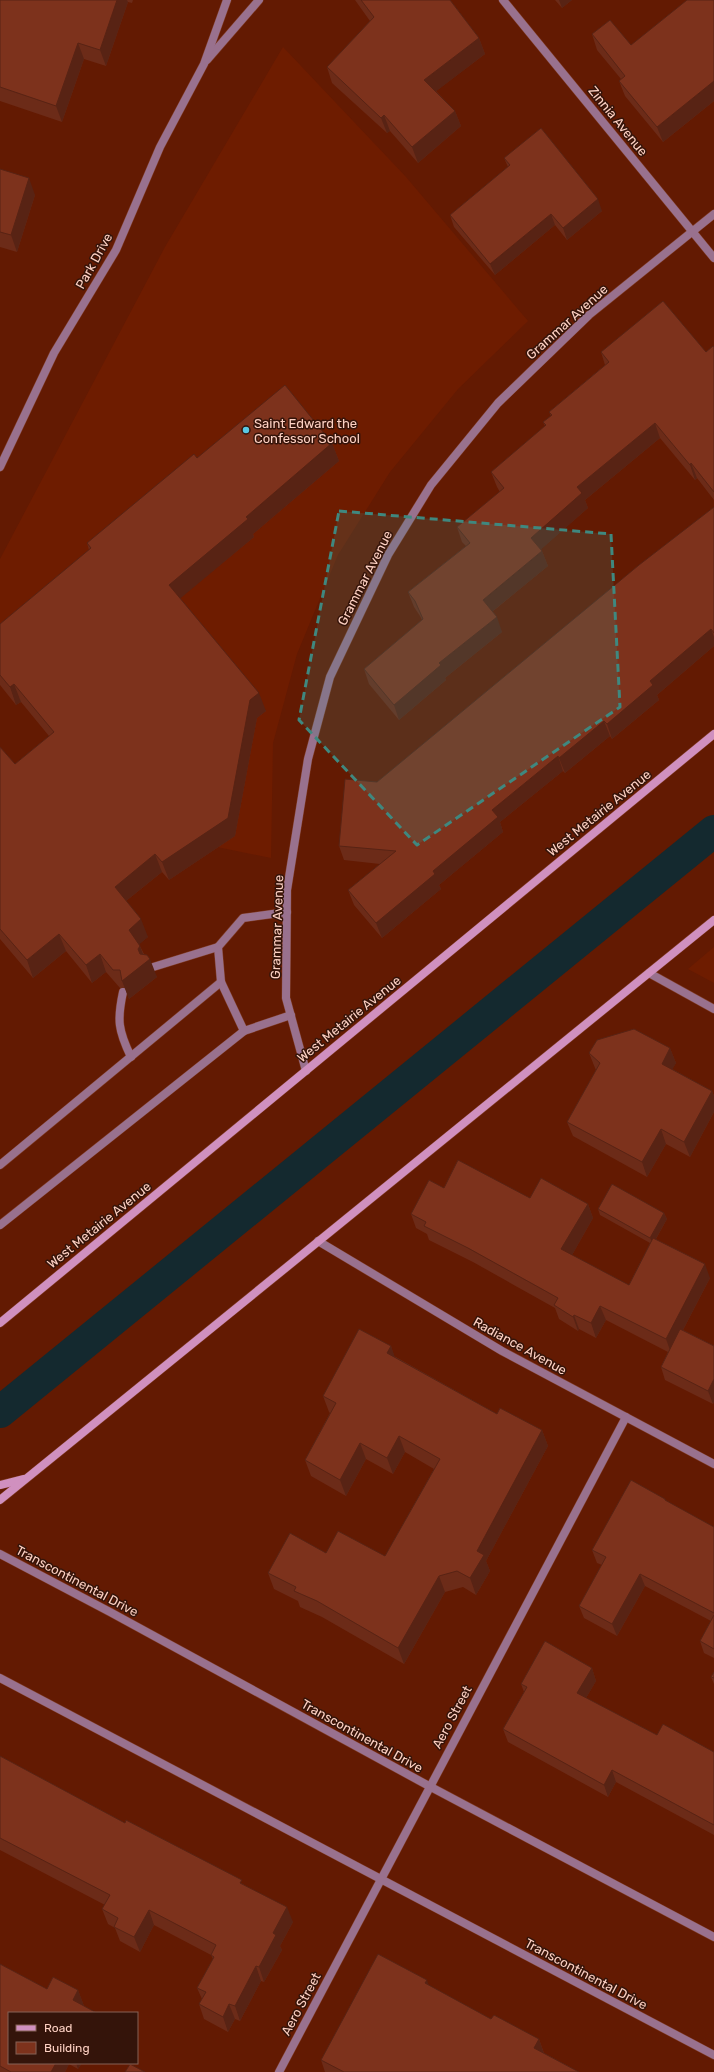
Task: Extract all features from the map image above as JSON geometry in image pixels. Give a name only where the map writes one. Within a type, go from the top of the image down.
[{"type":"main road","name":"West Metairie Avenue","points":[[0,1323],[714,734]]},
{"type":"main road","points":[[0,1500],[714,920]]},
{"type":"main road","points":[[0,1485],[28,1478]]},
{"type":"street","points":[[204,64],[227,0]]},
{"type":"street","points":[[204,64],[259,0]]},
{"type":"street","name":"Zinnia Avenue","points":[[503,0],[714,258]]},
{"type":"street","name":"Park Drive","points":[[0,467],[54,353],[116,250],[160,147],[204,64]]},
{"type":"street","name":"Grammar Avenue","points":[[306,1071],[286,998],[287,890],[308,759],[330,677],[388,555],[431,485],[498,403],[589,315],[714,214]]},
{"type":"street","points":[[150,968],[218,947],[243,918],[287,912]]},
{"type":"street","points":[[218,947],[221,982],[244,1031]]},
{"type":"street","points":[[649,973],[714,1009]]},
{"type":"street","points":[[0,1165],[221,982]]},
{"type":"street","points":[[123,992],[118,1015],[123,1040],[131,1057]]},
{"type":"street","points":[[0,1225],[244,1031],[291,1015]]},
{"type":"street","name":"Radiance Avenue","points":[[318,1241],[502,1351],[714,1464]]},
{"type":"street","name":"Aero Street","points":[[279,2072],[429,1786],[626,1418]]},
{"type":"street","name":"Transcontinental Drive","points":[[0,1554],[714,1938]]},
{"type":"street","name":"Transcontinental Drive","points":[[0,1678],[714,2055]]},
{"type":"highlighted area","points":[[339,511],[611,534],[620,707],[417,845],[299,720]]},
{"type":"shaded area","name":"Saint Edward the Confessor School","points":[[283,47],[406,177],[528,321],[458,389],[390,472],[338,555],[297,654],[273,743],[271,858],[217,847],[0,637],[0,559],[165,247]]},
{"type":"shaded area","points":[[714,947],[714,983],[688,969]]},
{"type":"building","points":[[0,0],[117,0],[100,50],[78,43],[56,106],[0,87]]},
{"type":"building","points":[[361,0],[450,0],[479,38],[424,80],[455,111],[412,147],[384,115],[381,118],[327,67],[374,17]]},
{"type":"building","points":[[687,0],[714,0],[714,81],[657,127],[619,81],[625,76],[592,34],[610,20],[631,45]]},
{"type":"building","points":[[541,128],[598,199],[563,228],[551,214],[490,264],[450,215],[510,165],[504,158]]},
{"type":"building","points":[[0,169],[29,178],[11,235],[0,232]]},
{"type":"building","points":[[663,301],[706,352],[713,346],[714,347],[714,492],[691,463],[690,465],[655,423],[577,487],[582,493],[531,538],[542,551],[483,600],[497,617],[439,663],[441,665],[394,705],[364,669],[423,619],[415,601],[408,592],[470,543],[457,527],[504,488],[491,472],[546,425],[543,422],[552,415],[549,412],[609,362],[601,352]]},
{"type":"building","points":[[285,385],[332,443],[246,517],[248,519],[169,585],[259,693],[250,700],[228,818],[162,862],[155,854],[115,887],[141,919],[129,930],[140,946],[138,949],[140,954],[147,955],[150,959],[122,981],[120,970],[113,970],[100,954],[86,965],[59,934],[27,960],[0,929],[0,747],[15,764],[54,732],[14,684],[10,687],[0,675],[0,624],[91,548],[87,543],[194,454],[197,458]]},
{"type":"building","points":[[714,507],[714,633],[711,629],[650,681],[653,685],[607,724],[604,721],[559,758],[558,756],[492,810],[498,817],[433,871],[435,874],[376,923],[348,890],[396,851],[339,846],[345,779],[377,782],[639,565]]},
{"type":"building","points":[[634,1029],[670,1048],[662,1064],[712,1091],[684,1142],[661,1129],[642,1162],[567,1122],[600,1063],[589,1053],[597,1040]]},
{"type":"building","points":[[458,1160],[530,1198],[541,1178],[588,1204],[561,1249],[629,1285],[653,1238],[705,1264],[666,1339],[600,1306],[591,1323],[574,1315],[573,1317],[554,1305],[558,1298],[468,1248],[424,1226],[426,1222],[411,1214],[429,1180],[444,1188]]},
{"type":"building","points":[[612,1184],[664,1213],[650,1238],[598,1209]]},
{"type":"building","points":[[359,1329],[391,1346],[387,1353],[497,1414],[500,1408],[542,1430],[477,1551],[484,1555],[470,1578],[457,1571],[439,1576],[398,1648],[317,1601],[294,1591],[296,1587],[268,1573],[290,1533],[326,1553],[338,1531],[385,1556],[440,1459],[399,1436],[387,1458],[360,1443],[340,1480],[305,1460],[336,1403],[323,1396]]},
{"type":"building","points":[[680,1329],[714,1346],[714,1379],[708,1391],[661,1367]]},
{"type":"building","points":[[631,1480],[714,1527],[714,1613],[640,1574],[612,1624],[579,1606],[606,1557],[592,1550]]},
{"type":"building","points":[[714,1615],[714,1649],[700,1641]]},
{"type":"building","points":[[545,1641],[592,1668],[577,1693],[657,1735],[663,1724],[714,1752],[714,1825],[612,1770],[604,1785],[503,1729],[527,1687],[521,1684]]},
{"type":"building","points":[[0,1756],[125,1823],[126,1820],[242,1880],[240,1883],[287,1907],[273,1933],[276,1935],[259,1967],[256,1966],[235,2006],[229,2004],[223,2017],[199,2004],[206,1992],[197,1988],[214,1957],[211,1955],[216,1945],[149,1910],[134,1937],[114,1927],[118,1918],[102,1909],[110,1895],[0,1838]]},
{"type":"building","points":[[378,1954],[427,1980],[425,1983],[491,2019],[494,2015],[539,2039],[534,2048],[579,2072],[344,2072],[321,2060]]},
{"type":"building","points":[[0,1964],[47,1989],[53,1977],[78,1990],[73,2000],[95,2012],[8,2012],[8,2064],[55,2064],[51,2072],[11,2072],[0,2066]]},
{"type":"building","points":[[130,2064],[145,2072],[125,2072]]},
{"type":"waterway","points":[[0,1412],[714,831]]},
{"type":"place","name":"Saint Edward the Confessor School","points":[[246,430]]}]
